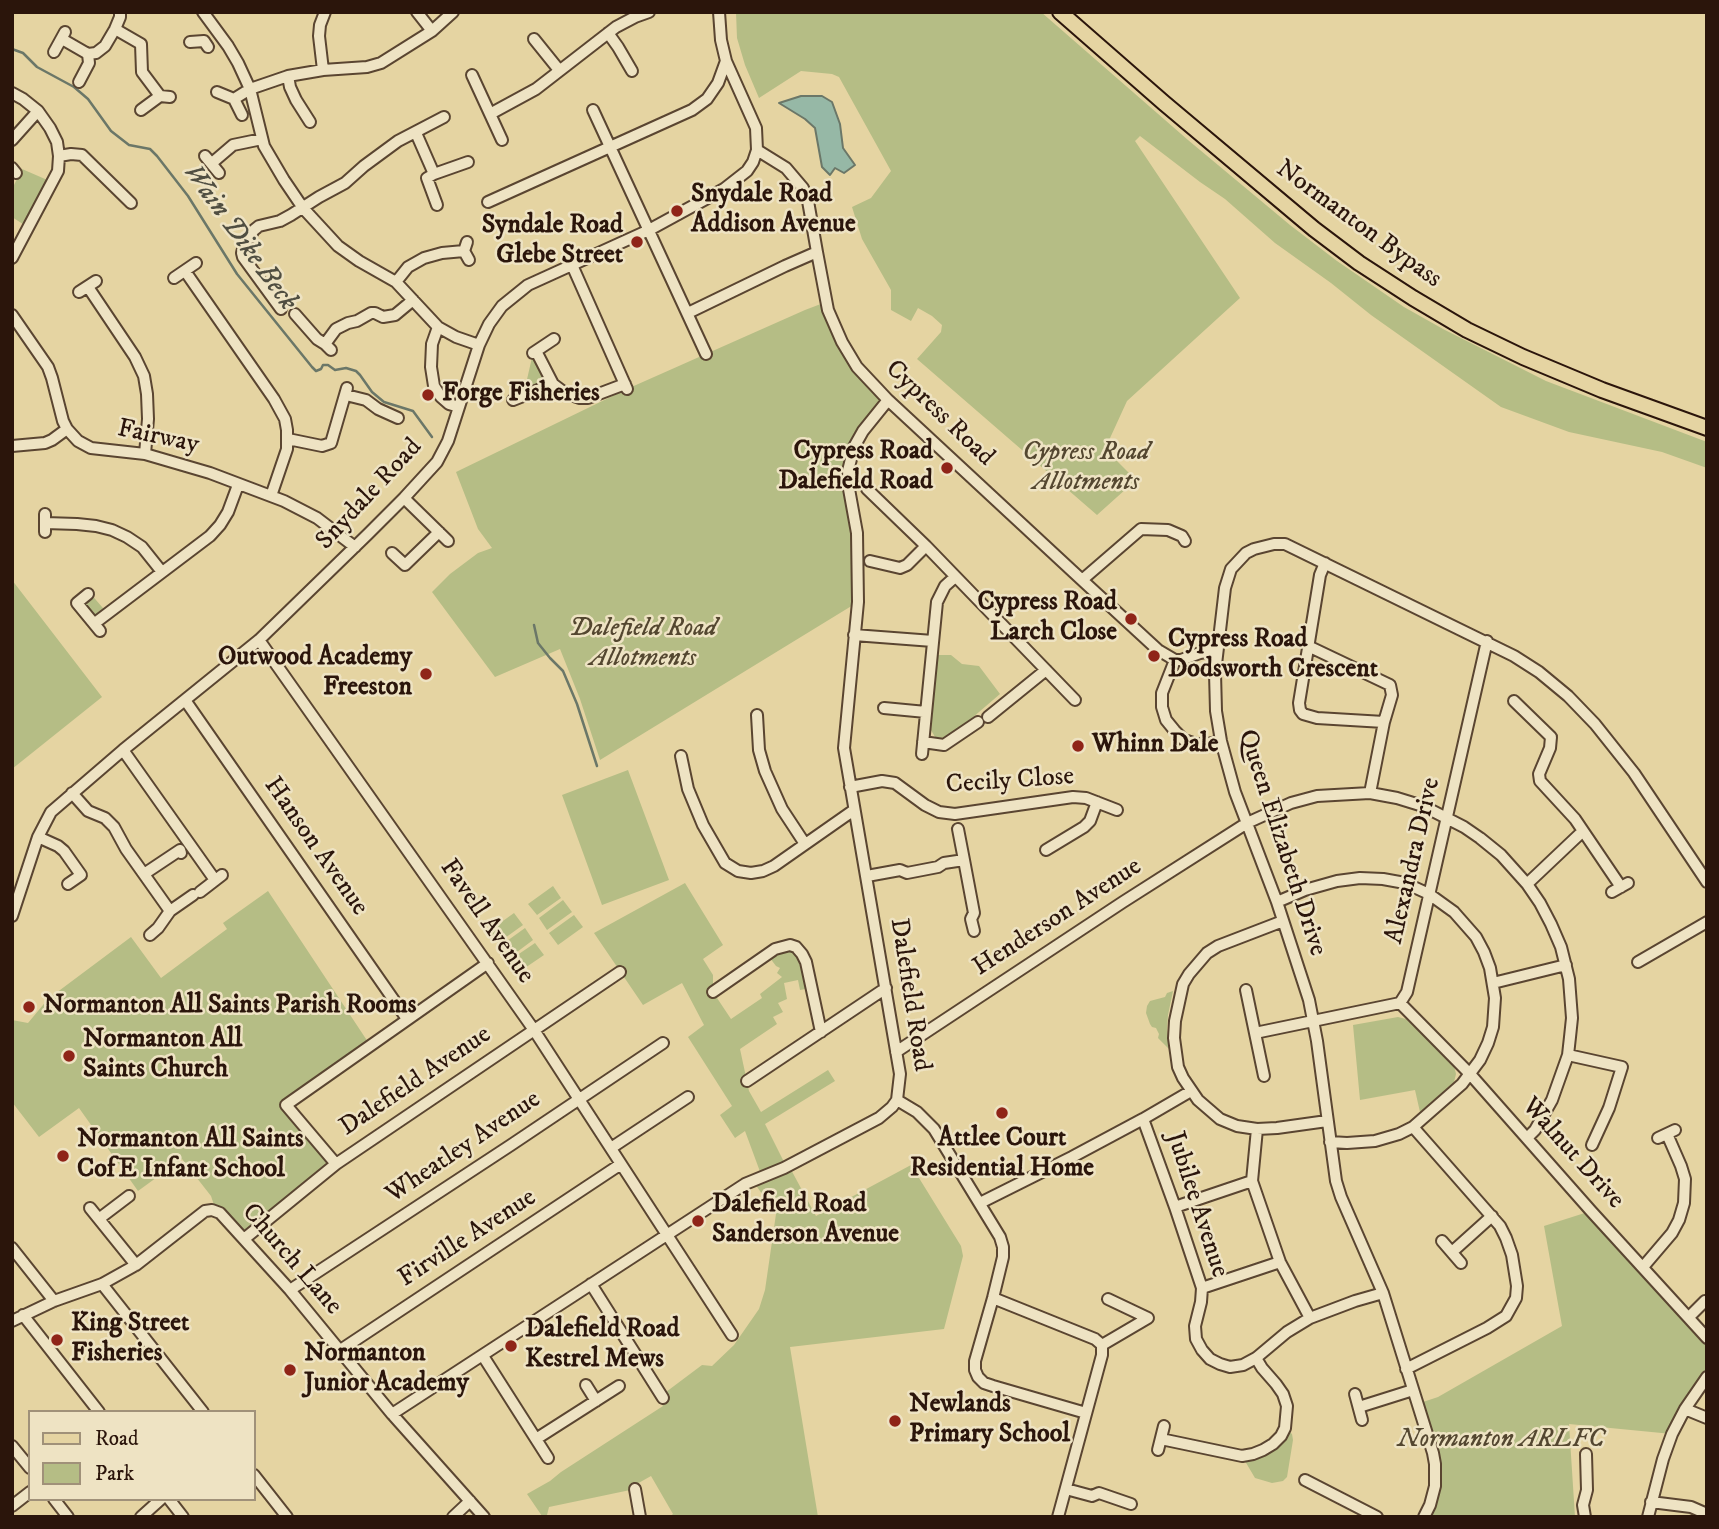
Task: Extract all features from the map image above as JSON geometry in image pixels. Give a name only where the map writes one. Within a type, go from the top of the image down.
[{"type":"main road","name":"Normanton Bypass","points":[[1060,12],[1304,221],[1359,263],[1413,298],[1467,330],[1523,358],[1707,428]]},
{"type":"street","points":[[88,54],[105,47],[115,29],[120,12]]},
{"type":"street","points":[[323,70],[319,36],[325,12]]},
{"type":"street","points":[[417,12],[432,31]]},
{"type":"street","points":[[234,99],[250,89],[288,76],[381,63],[432,31],[453,12]]},
{"type":"street","points":[[490,114],[526,96],[625,21],[649,12]]},
{"type":"street","points":[[719,12],[726,61],[756,128],[757,150]]},
{"type":"street","points":[[207,13],[238,63],[250,89],[262,139],[274,164],[303,208],[338,246],[396,282],[438,327],[479,345]]},
{"type":"street","points":[[115,29],[141,44],[142,72],[165,97],[141,110]]},
{"type":"street","points":[[190,42],[206,44],[217,30]]},
{"type":"street","points":[[608,33],[632,71]]},
{"type":"street","points":[[54,52],[63,35],[88,54],[89,63],[79,82]]},
{"type":"street","points":[[534,39],[559,70]]},
{"type":"street","points":[[488,202],[692,110],[707,99],[718,83],[726,61]]},
{"type":"street","points":[[472,75],[502,140]]},
{"type":"street","points":[[288,76],[296,100],[308,114]]},
{"type":"street","points":[[217,92],[234,99],[242,115]]},
{"type":"street","points":[[12,93],[38,111],[57,142],[59,156],[58,171],[12,258]]},
{"type":"street","points":[[593,110],[706,354]]},
{"type":"street","points":[[12,140],[38,111]]},
{"type":"street","points":[[281,309],[243,257],[248,237],[259,226],[286,218],[345,183],[398,141],[444,117]]},
{"type":"street","points":[[415,133],[434,174]]},
{"type":"street","points":[[219,173],[209,160],[233,145],[262,139]]},
{"type":"street","name":"Snydale Road","points":[[12,916],[38,837],[51,812],[259,640],[404,498],[437,462],[460,407],[479,345],[502,306],[528,285],[649,230],[733,183],[747,171],[757,150]]},
{"type":"street","name":"Cypress Road","points":[[757,150],[786,167],[803,188],[808,201],[826,302],[842,342],[858,367],[888,400],[1082,580],[1158,650],[1175,660]]},
{"type":"street","points":[[59,156],[82,155],[131,203]]},
{"type":"street","points":[[437,205],[427,178],[468,162]]},
{"type":"street","points":[[237,230],[248,237]]},
{"type":"street","points":[[396,282],[408,267],[424,258],[467,251]]},
{"type":"street","points":[[688,313],[817,252]]},
{"type":"street","points":[[174,278],[196,263]]},
{"type":"street","points":[[555,339],[535,352],[553,384],[565,393],[588,398],[626,386],[572,265]]},
{"type":"street","points":[[185,271],[285,419],[288,439],[284,461],[271,496]]},
{"type":"street","points":[[88,286],[135,357],[144,376],[148,394],[145,454]]},
{"type":"street","points":[[295,314],[317,339],[328,347],[336,329],[371,313],[389,317],[395,315],[413,300]]},
{"type":"street","points":[[12,315],[48,367],[66,429],[45,443],[12,446]]},
{"type":"street","points":[[438,327],[432,344],[434,386],[449,404],[460,407]]},
{"type":"street","points":[[515,396],[553,384]]},
{"type":"street","points":[[288,439],[322,446],[331,443],[346,392],[398,418]]},
{"type":"street","name":"Dalefield Road","points":[[392,1414],[745,1184],[783,1168],[879,1118],[897,1100],[900,1074],[844,748],[858,602],[858,549],[848,471],[854,447],[863,430],[888,400]]},
{"type":"street","name":"Fairway","points":[[66,429],[78,441],[91,448],[145,454],[210,473],[271,496],[317,517],[355,547]]},
{"type":"street","points":[[88,594],[77,603],[98,627],[162,572],[210,536],[228,512],[238,485]]},
{"type":"street","points":[[867,489],[1075,700]]},
{"type":"street","points":[[404,498],[448,541]]},
{"type":"street","points":[[45,523],[86,525],[112,530],[142,547],[162,572]]},
{"type":"street","points":[[1082,580],[1141,529],[1168,530],[1185,541]]},
{"type":"street","points":[[392,553],[405,565],[439,532]]},
{"type":"street","name":"Queen Elizabeth Drive","points":[[1424,1517],[1433,1496],[1436,1464],[1383,1293],[1336,1181],[1309,1000],[1277,902],[1235,792],[1221,741],[1215,696],[1217,650],[1227,578],[1231,569],[1246,553],[1263,546],[1285,544],[1487,641],[1539,672],[1568,696],[1595,724],[1634,774],[1707,882]]},
{"type":"street","points":[[870,561],[900,568],[907,565],[926,546]]},
{"type":"street","points":[[1325,563],[1320,575],[1300,710],[1303,714],[1317,718],[1384,722]]},
{"type":"street","points":[[955,577],[945,586],[937,602],[923,748],[944,745],[983,719],[1046,670]]},
{"type":"street","points":[[855,635],[933,642]]},
{"type":"street","name":"Favell Avenue","points":[[259,640],[534,1030],[732,1335]]},
{"type":"street","name":"Alexandra Drive","points":[[1400,1003],[1407,992],[1487,641]]},
{"type":"street","points":[[1308,646],[1390,685],[1392,695],[1370,793]]},
{"type":"street","points":[[1217,650],[1175,660],[1162,693],[1162,707],[1166,720],[1184,740],[1196,744],[1221,741]]},
{"type":"street","name":"Hanson Avenue","points":[[185,700],[407,1019]]},
{"type":"street","points":[[1514,701],[1551,737],[1541,766],[1540,780],[1569,811],[1620,887]]},
{"type":"street","points":[[890,712],[926,712]]},
{"type":"street","points":[[757,716],[765,771],[782,809],[805,844]]},
{"type":"street","points":[[123,750],[218,878],[170,911],[158,929],[150,935]]},
{"type":"street","points":[[681,756],[695,807],[714,846],[725,863],[738,871],[751,873],[774,866],[854,810]]},
{"type":"street","name":"Cecily Close","points":[[850,787],[882,781],[895,783],[939,813],[954,814],[1073,797],[1086,798],[1117,810]]},
{"type":"street","points":[[72,793],[88,811],[110,822],[170,911]]},
{"type":"street","name":"Henderson Avenue","points":[[896,1052],[1247,822],[1291,803],[1317,796],[1370,793],[1397,797],[1423,806],[1464,827],[1502,855],[1527,884],[1551,924],[1566,965],[1571,998],[1568,1055],[1552,1100],[1535,1130],[1527,1138]]},
{"type":"street","name":"Cecily Close","points":[[1046,850],[1084,827],[1090,821],[1097,802]]},
{"type":"street","points":[[958,829],[974,913],[971,919],[974,931]]},
{"type":"street","points":[[1527,884],[1583,831]]},
{"type":"street","points":[[38,837],[64,851],[81,875],[68,884]]},
{"type":"street","points":[[144,874],[180,850],[181,853]]},
{"type":"street","points":[[867,876],[900,870],[908,873],[964,860]]},
{"type":"street","points":[[1277,902],[1321,885],[1360,878],[1405,883],[1429,894],[1454,912],[1476,937],[1484,952],[1493,983],[1493,1027],[1480,1060],[1462,1084],[1413,1126],[1387,1138],[1354,1143],[1330,1142]]},
{"type":"street","points":[[1283,921],[1218,946],[1196,964],[1183,984],[1175,1021],[1174,1038],[1178,1067],[1191,1091],[1209,1110],[1220,1119],[1237,1126],[1277,1128],[1327,1121]]},
{"type":"street","points":[[1638,962],[1707,922]]},
{"type":"street","points":[[713,992],[775,949],[790,945],[796,947],[806,962],[821,1032]]},
{"type":"street","points":[[336,1164],[286,1105],[488,963]]},
{"type":"street","points":[[1493,983],[1566,965]]},
{"type":"street","name":"Dalefield Avenue","points":[[244,1239],[336,1164],[620,972]]},
{"type":"street","points":[[747,1081],[886,988]]},
{"type":"street","points":[[1246,990],[1264,1076]]},
{"type":"street","points":[[1255,1033],[1400,1003]]},
{"type":"street","name":"Walnut Drive","points":[[1400,1003],[1469,1074],[1707,1338]]},
{"type":"street","name":"Wheatley Avenue","points":[[290,1290],[663,1043]]},
{"type":"street","points":[[1568,1055],[1622,1067],[1609,1108],[1592,1145]]},
{"type":"street","points":[[980,1203],[1143,1119],[1191,1091]]},
{"type":"street","points":[[611,1147],[688,1097]]},
{"type":"street","points":[[897,1100],[917,1112],[934,1129],[1000,1237],[1003,1247],[993,1298],[975,1361],[978,1377],[993,1386],[1086,1413]]},
{"type":"street","name":"Jubilee Avenue","points":[[1143,1119],[1202,1288],[1195,1326],[1196,1339],[1210,1359],[1230,1367],[1243,1365],[1310,1318],[1383,1293]]},
{"type":"street","points":[[1406,1370],[1506,1316],[1516,1298],[1517,1286],[1512,1255],[1500,1226],[1413,1126]]},
{"type":"street","points":[[1257,1129],[1252,1181],[1280,1262],[1310,1318]]},
{"type":"street","points":[[1643,1267],[1672,1233],[1684,1203],[1685,1179],[1667,1134]]},
{"type":"street","name":"Firville Avenue","points":[[339,1351],[621,1164]]},
{"type":"street","points":[[1175,1207],[1252,1181]]},
{"type":"street","points":[[100,1220],[129,1196]]},
{"type":"street","points":[[90,1208],[136,1265]]},
{"type":"street","name":"Church Lane","points":[[12,1321],[54,1301],[102,1284],[136,1265],[205,1211],[223,1215],[290,1290],[392,1414],[484,1517]]},
{"type":"street","points":[[1452,1252],[1492,1216]]},
{"type":"street","points":[[1442,1241],[1461,1263]]},
{"type":"street","points":[[12,1248],[54,1301]]},
{"type":"street","points":[[1202,1288],[1280,1262]]},
{"type":"street","points":[[102,1284],[201,1410]]},
{"type":"street","points":[[591,1284],[663,1398]]},
{"type":"street","points":[[993,1298],[1095,1339],[1102,1345],[1102,1355],[1058,1517]]},
{"type":"street","points":[[1102,1345],[1149,1318],[1108,1299]]},
{"type":"street","points":[[1689,1317],[1705,1301]]},
{"type":"street","points":[[23,1315],[97,1410]]},
{"type":"street","points":[[483,1356],[548,1458]]},
{"type":"street","points":[[1164,1426],[1160,1444],[1242,1456],[1263,1450],[1272,1444],[1285,1428],[1287,1406],[1283,1394],[1256,1358]]},
{"type":"street","points":[[1648,1517],[1672,1434],[1707,1377]]},
{"type":"street","points":[[586,1385],[596,1401]]},
{"type":"street","points":[[536,1439],[619,1386]]},
{"type":"street","points":[[1359,1407],[1413,1390]]},
{"type":"street","points":[[1355,1394],[1362,1420]]},
{"type":"street","points":[[1685,1409],[1707,1418]]},
{"type":"street","points":[[12,1446],[28,1466]]},
{"type":"street","points":[[1585,1517],[1583,1505],[1587,1490],[1586,1454]]},
{"type":"street","points":[[256,1478],[287,1517]]},
{"type":"street","points":[[1305,1480],[1377,1517]]},
{"type":"street","points":[[635,1489],[640,1517]]},
{"type":"street","points":[[1066,1489],[1092,1496],[1099,1493],[1131,1504]]},
{"type":"street","points":[[12,1506],[28,1494]]},
{"type":"street","points":[[56,1501],[68,1517]]},
{"type":"street","points":[[141,1517],[159,1501]]},
{"type":"street","points":[[171,1501],[183,1517]]},
{"type":"street","points":[[453,1517],[470,1501]]},
{"type":"street","points":[[1651,1502],[1691,1507],[1707,1514]]},
{"type":"green space","name":"Cypress Road Allotments","points":[[736,12],[1041,12],[1290,225],[1404,307],[1546,381],[1707,442],[1707,468],[1662,452],[1569,432],[1501,407],[1275,243],[1225,199],[1140,136],[1135,141],[1240,298],[1127,401],[1105,449],[1136,480],[1097,515],[917,359],[941,332],[942,325],[918,308],[911,321],[891,310],[891,290],[862,239],[852,207],[871,198],[891,171],[839,77],[801,71],[759,98],[737,38]]},
{"type":"green space","points":[[22,169],[52,182],[29,228],[12,217],[12,189]]},
{"type":"green space","name":"Dalefield Road Allotments","points":[[826,302],[842,342],[888,400],[863,431],[848,471],[858,602],[600,760],[560,649],[495,677],[432,592],[478,553],[492,548],[478,529],[456,472],[627,389]]},
{"type":"green space","points":[[533,353],[553,384],[523,397]]},
{"type":"green space","points":[[12,580],[102,697],[12,769]]},
{"type":"green space","points":[[90,593],[108,614],[95,623],[77,603]]},
{"type":"green space","points":[[937,655],[951,655],[962,664],[979,666],[1000,694],[951,736],[941,738],[935,737],[931,730]]},
{"type":"green space","points":[[628,770],[669,880],[602,905],[562,795]]},
{"type":"green space","points":[[685,883],[723,945],[703,959],[713,975],[713,992],[731,1019],[762,998],[760,994],[782,977],[777,973],[780,968],[767,954],[796,947],[811,988],[800,990],[798,980],[784,983],[787,999],[778,1003],[783,1012],[773,1017],[777,1024],[740,1049],[749,1091],[761,1112],[828,1070],[835,1081],[765,1124],[816,1216],[911,1165],[961,1246],[963,1256],[944,1329],[790,1347],[818,1517],[669,1517],[673,1514],[651,1476],[635,1485],[635,1489],[549,1507],[547,1515],[542,1516],[527,1494],[663,1406],[658,1398],[702,1365],[712,1366],[734,1345],[759,1309],[765,1290],[776,1214],[753,1181],[762,1177],[745,1131],[735,1138],[720,1115],[732,1106],[688,1037],[704,1025],[682,983],[643,1005],[594,933]]},
{"type":"green space","points":[[553,886],[561,898],[537,915],[528,904]]},
{"type":"green space","points":[[268,891],[370,1045],[287,1104],[336,1164],[244,1239],[216,1211],[211,1196],[182,1159],[138,1191],[79,1108],[39,1137],[12,1102],[12,1020],[28,1023],[48,999],[131,937],[161,978],[227,929],[223,923]]},
{"type":"green space","points":[[563,900],[572,912],[547,930],[539,918]]},
{"type":"green space","points":[[514,913],[523,925],[498,943],[489,931]]},
{"type":"green space","points":[[574,915],[583,927],[558,945],[549,933]]},
{"type":"green space","points":[[525,928],[533,940],[509,958],[500,946]]},
{"type":"green space","points":[[535,943],[544,955],[519,972],[510,960]]},
{"type":"green space","points":[[1173,991],[1167,1029],[1169,1049],[1158,1038],[1159,1034],[1150,1024],[1146,1013],[1150,1001],[1165,997]]},
{"type":"green space","points":[[1398,1017],[1406,1019],[1454,1066],[1456,1074],[1454,1082],[1420,1112],[1415,1090],[1360,1100],[1353,1025]]},
{"type":"green space","name":"Normanton ARLFC","points":[[1591,1211],[1707,1338],[1707,1377],[1672,1434],[1569,1424],[1575,1517],[1424,1517],[1435,1486],[1417,1404],[1438,1397],[1562,1326],[1544,1226]]},
{"type":"green space","points":[[1285,1428],[1292,1434],[1293,1440],[1287,1477],[1283,1481],[1272,1483],[1255,1478],[1242,1456],[1253,1454]]},
{"type":"shaded area","points":[[801,96],[822,96],[832,102],[840,124],[843,148],[855,165],[844,173],[835,168],[830,175],[822,167],[815,128],[779,103]]},
{"type":"waterway","name":"Wain Dike Beck","points":[[12,49],[23,53],[37,67],[74,87],[88,99],[111,131],[129,145],[150,149],[157,156],[188,196],[237,274],[316,371],[323,365],[335,370],[346,368],[356,371],[372,392],[384,402],[413,411],[432,437]]},
{"type":"waterway","points":[[534,625],[538,643],[563,671],[597,766]]},
{"type":"place","name":"Snydale Road Addison Avenue","points":[[677,211]]},
{"type":"place","name":"Syndale Road Glebe Street","points":[[637,242]]},
{"type":"place","name":"Forge Fisheries","points":[[428,395]]},
{"type":"place","name":"Cypress Road Dalefield Road","points":[[947,468]]},
{"type":"place","name":"Cypress Road Larch Close","points":[[1131,619]]},
{"type":"place","name":"Cypress Road Dodsworth Crescent","points":[[1154,656]]},
{"type":"place","name":"Outwood Academy Freeston","points":[[426,674]]},
{"type":"place","name":"Whinn Dale","points":[[1078,746]]},
{"type":"place","name":"Normanton All Saints Parish Rooms","points":[[29,1007]]},
{"type":"place","name":"Normanton All Saints Church","points":[[69,1056]]},
{"type":"place","name":"Attlee Court Residential Home","points":[[1002,1113]]},
{"type":"place","name":"Normanton All Saints CofE Infant School","points":[[63,1156]]},
{"type":"place","name":"Dalefield Road Sanderson Avenue","points":[[698,1221]]},
{"type":"place","name":"King Street Fisheries","points":[[57,1340]]},
{"type":"place","name":"Dalefield Road Kestrel Mews","points":[[511,1346]]},
{"type":"place","name":"Normanton Junior Academy","points":[[290,1370]]},
{"type":"place","name":"Newlands Primary School","points":[[895,1421]]}]
